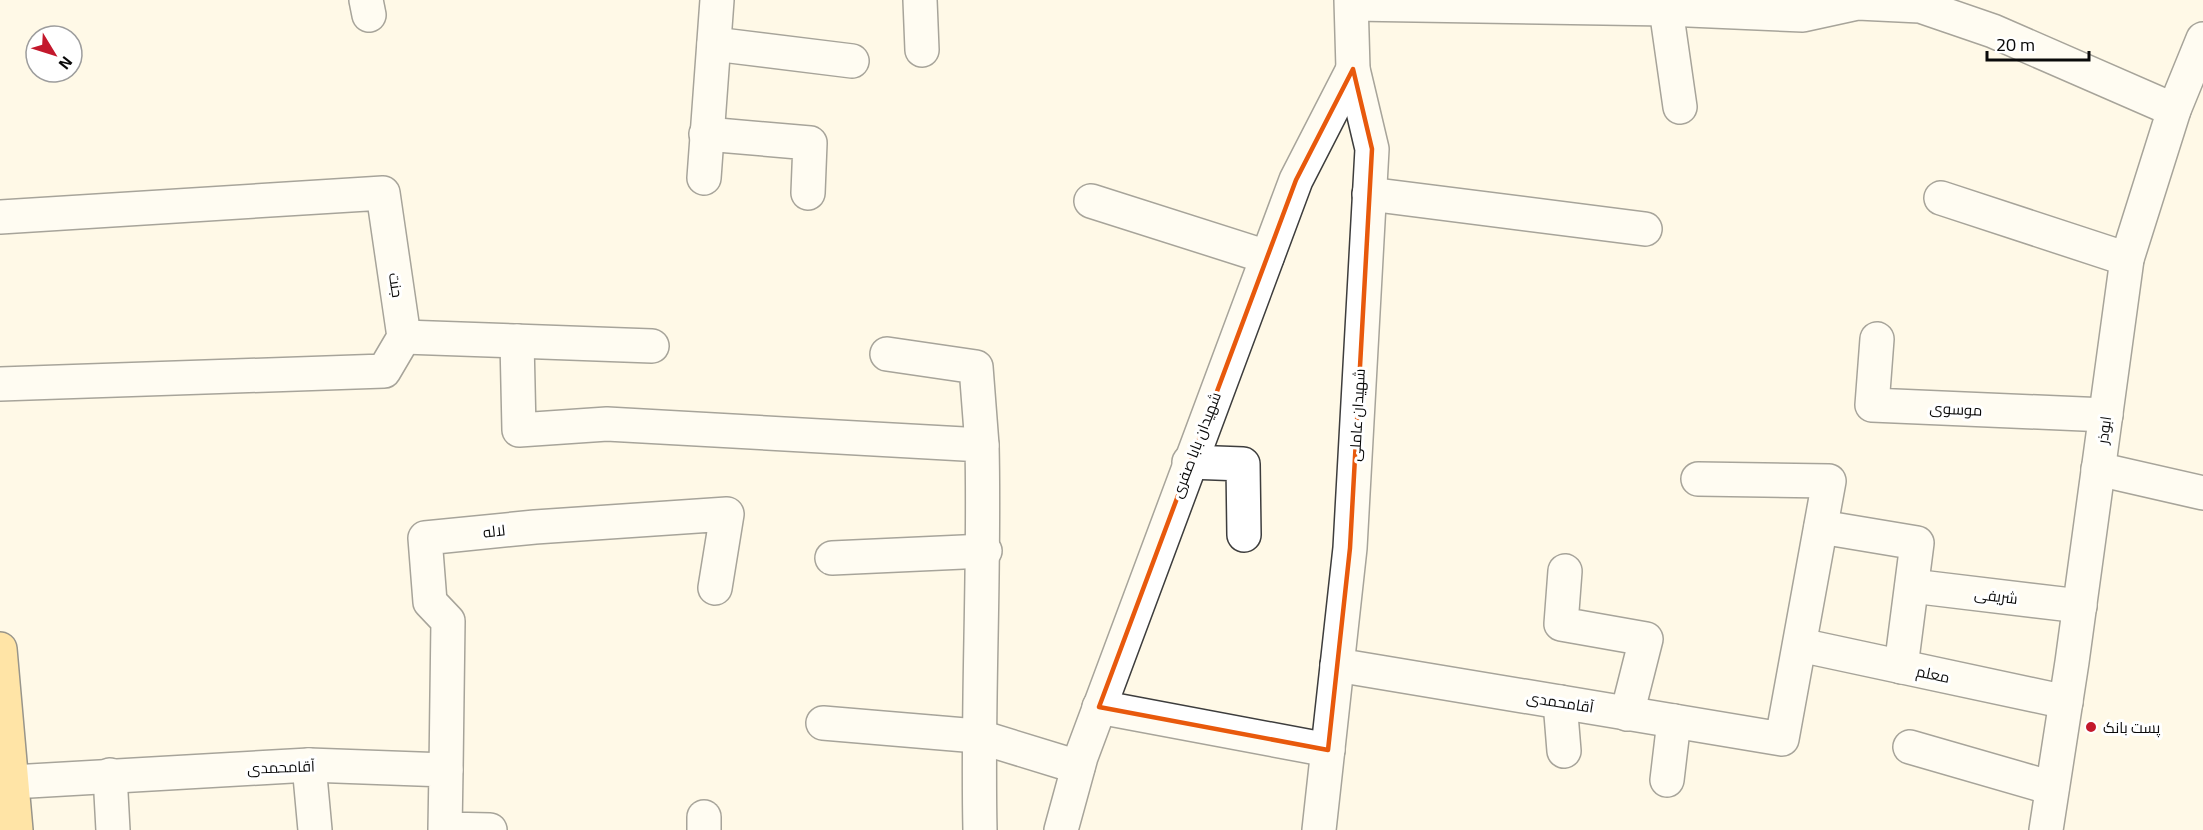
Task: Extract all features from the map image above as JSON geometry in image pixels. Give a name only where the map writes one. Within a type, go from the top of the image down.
[{"type":"main road","points":[[0,649],[16,830]]},
{"type":"street","points":[[704,178],[717,0]]},
{"type":"street","points":[[920,0],[922,50]]},
{"type":"street","points":[[1351,2],[1666,9],[1803,15],[1858,2],[1920,6],[1993,31],[2174,110]]},
{"type":"street","name":"شهیدان عاملی","points":[[1319,830],[1350,548],[1372,149],[1353,69],[1351,2]]},
{"type":"street","points":[[1666,9],[1680,107]]},
{"type":"street","name":"ابوذر","points":[[2046,830],[2080,606],[2127,259],[2174,110],[2203,39]]},
{"type":"street","points":[[714,44],[852,61]]},
{"type":"street","name":"شهیدان بابا صفری","points":[[1061,830],[1078,767],[1099,708],[1296,180],[1353,69]]},
{"type":"street","points":[[706,134],[810,143],[808,193]]},
{"type":"street","name":"جنت","points":[[0,217],[383,193],[404,337]]},
{"type":"street","points":[[1369,194],[1645,229]]},
{"type":"street","points":[[1941,198],[2127,259]]},
{"type":"street","points":[[1091,201],[1267,256]]},
{"type":"street","points":[[0,384],[384,371],[404,337],[652,346]]},
{"type":"street","name":"موسوی","points":[[1877,339],[1872,405],[2106,415]]},
{"type":"street","points":[[517,341],[519,430],[608,424],[982,445]]},
{"type":"street","points":[[887,354],[976,367],[982,445],[985,551],[978,736],[980,830]]},
{"type":"street","points":[[1189,462],[1243,464],[1244,535]]},
{"type":"street","points":[[2098,469],[2203,493]]},
{"type":"street","points":[[1698,479],[1829,481],[1800,645]]},
{"type":"street","name":"لاله","points":[[446,770],[448,621],[430,602],[425,538],[535,527],[727,514],[715,588]]},
{"type":"street","points":[[1821,527],[1917,543],[1901,667]]},
{"type":"street","points":[[832,558],[985,551]]},
{"type":"street","points":[[1565,571],[1561,624],[1646,639],[1627,714]]},
{"type":"street","name":"شریفی","points":[[1912,586],[2080,606]]},
{"type":"street","name":"آقامحمدی","points":[[1337,665],[1782,739],[1800,645]]},
{"type":"street","name":"معلم","points":[[1800,645],[2066,702]]},
{"type":"street","points":[[1560,702],[1564,752]]},
{"type":"street","points":[[1099,708],[1328,750]]},
{"type":"street","points":[[1666,780],[1674,721]]},
{"type":"street","points":[[823,723],[978,736],[1078,767]]},
{"type":"street","points":[[1910,747],[2052,788]]},
{"type":"street","points":[[309,765],[315,830]]},
{"type":"street","name":"آقامحمدی","points":[[12,782],[309,765],[446,770]]},
{"type":"street","points":[[446,770],[445,829],[490,830]]},
{"type":"street","points":[[110,775],[112,830]]},
{"type":"highlighted area","points":[[1353,69],[1372,149],[1350,548],[1328,750],[1099,707],[1296,180]]},
{"type":"place","name":"پست بانک","points":[[2091,727]]}]
